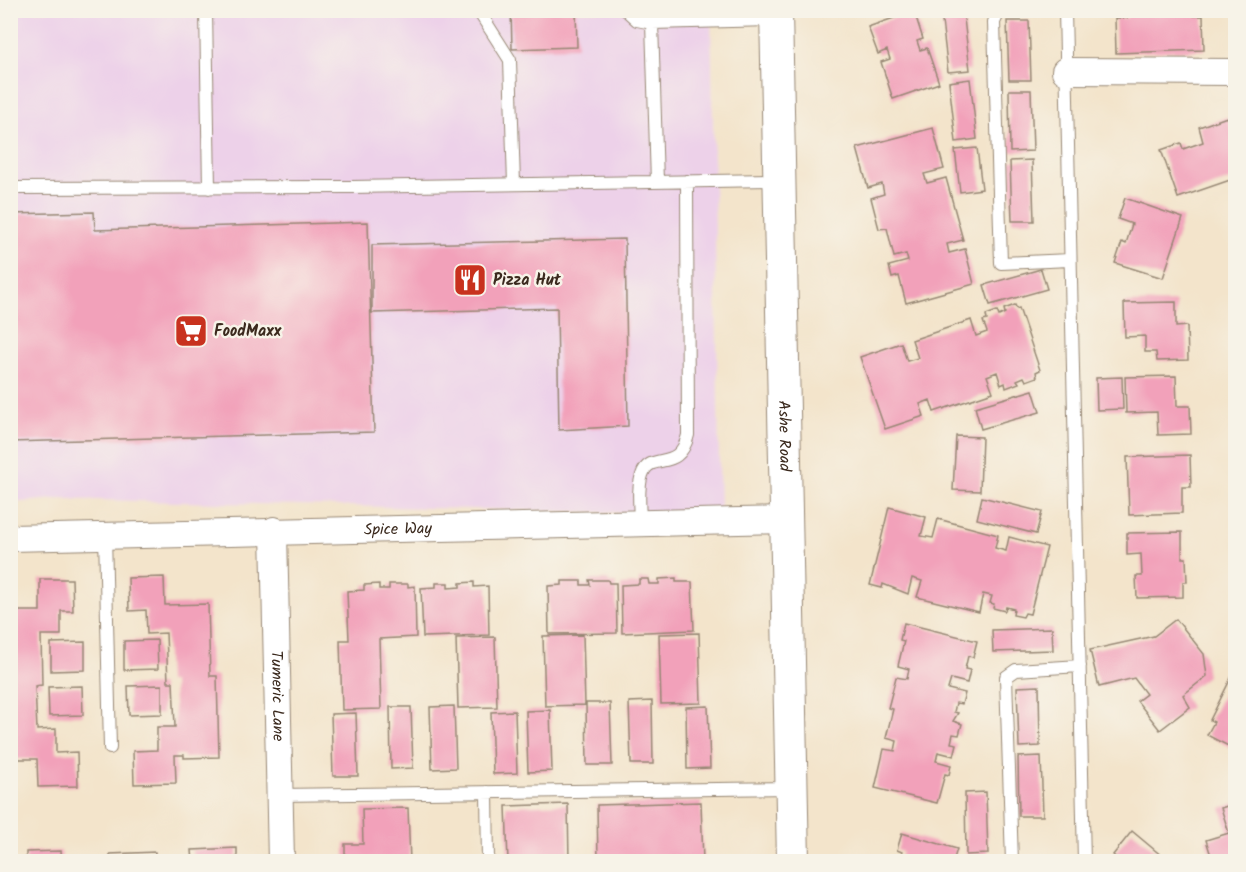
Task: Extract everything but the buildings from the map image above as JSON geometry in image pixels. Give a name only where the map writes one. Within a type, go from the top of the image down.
[{"type":"street","name":"Ashe Road","points":[[776,15],[793,861]]},
{"type":"street","points":[[1065,71],[1236,72]]},
{"type":"street","name":"Spice Way","points":[[10,538],[274,530],[786,520]]},
{"type":"street","name":"Tumeric Lane","points":[[274,530],[281,861]]},
{"type":"lane","points":[[206,10],[209,188]]},
{"type":"lane","points":[[478,10],[510,60],[514,184]]},
{"type":"lane","points":[[626,10],[637,20],[652,23],[776,15]]},
{"type":"lane","points":[[1000,10],[994,22],[1001,263],[1070,260]]},
{"type":"lane","points":[[1065,10],[1084,861]]},
{"type":"lane","points":[[652,23],[657,182]]},
{"type":"lane","points":[[10,188],[209,188],[779,180]]},
{"type":"lane","points":[[640,523],[642,473],[651,463],[677,457],[685,450],[688,435],[687,181]]},
{"type":"lane","points":[[105,534],[110,748]]},
{"type":"lane","points":[[1012,861],[1006,677],[1016,670],[1080,666]]},
{"type":"lane","points":[[279,795],[792,788]]},
{"type":"lane","points":[[487,792],[488,861]]},
{"type":"shaded area","points":[[11,11],[711,11],[720,515],[55,499],[11,503]]},
{"type":"place","name":"Pizza Hut","points":[[470,280]]},
{"type":"place","name":"FoodMaxx","points":[[191,331]]}]
